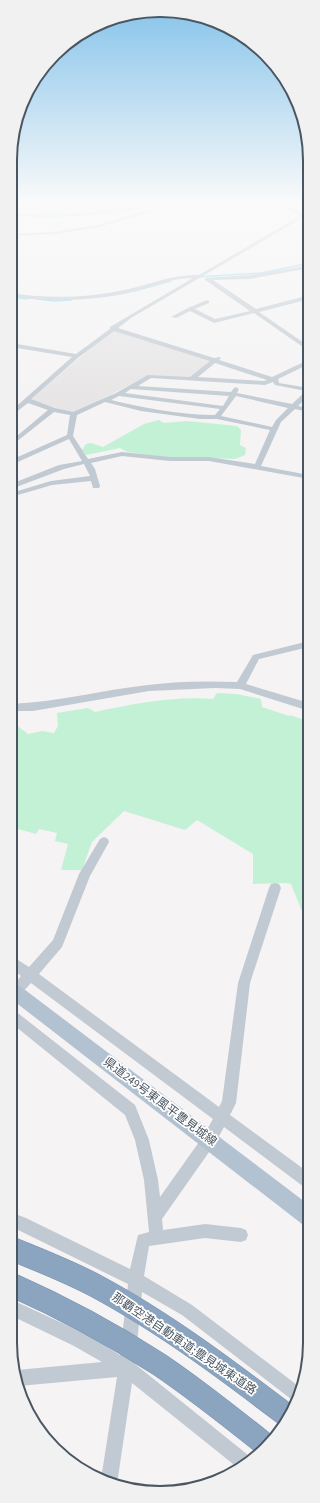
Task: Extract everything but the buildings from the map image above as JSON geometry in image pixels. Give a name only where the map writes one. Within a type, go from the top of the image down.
[{"type":"highway","name":"那覇空港自動車道;豊見城東道路","points":[[17,1251],[66,1271],[145,1315],[257,1393],[284,1414]]},
{"type":"highway","points":[[17,1287],[40,1296],[134,1348],[179,1378],[262,1443]]},
{"type":"main road","name":"県道249号東風平豊見城線","points":[[17,993],[303,1212]]},
{"type":"street","points":[[17,409],[77,356],[112,328],[203,274]]},
{"type":"street","points":[[17,296],[52,299],[86,297],[123,292],[173,278],[186,276],[208,279],[250,277],[266,274]]},
{"type":"street","points":[[208,279],[303,344]]},
{"type":"street","points":[[190,309],[214,321],[303,298]]},
{"type":"street","points":[[174,317],[207,302]]},
{"type":"street","points":[[112,328],[275,380],[277,384],[303,389]]},
{"type":"street","points":[[17,346],[77,356]]},
{"type":"street","points":[[191,379],[220,356]]},
{"type":"street","points":[[27,400],[53,410],[74,414],[118,394],[150,376],[266,383],[275,380],[303,365]]},
{"type":"street","points":[[161,411],[173,391],[175,378]]},
{"type":"street","points":[[217,418],[234,394],[240,382]]},
{"type":"street","points":[[128,387],[234,394],[303,408]]},
{"type":"street","points":[[118,394],[225,408]]},
{"type":"street","points":[[257,467],[278,421],[296,406],[303,397]]},
{"type":"street","points":[[104,400],[141,409],[217,418],[274,429]]},
{"type":"street","points":[[17,439],[53,410]]},
{"type":"street","points":[[74,414],[70,436],[86,462],[94,478],[96,486]]},
{"type":"street","points":[[17,460],[70,436]]},
{"type":"street","points":[[17,485],[62,467],[122,454],[170,459],[209,459],[303,476]]},
{"type":"street","points":[[17,493],[51,483],[94,478]]},
{"type":"street","points":[[240,686],[256,657],[303,645]]},
{"type":"street","points":[[17,708],[33,707],[149,688],[215,685],[240,686],[303,705]]},
{"type":"street","points":[[17,987],[30,976],[58,943],[85,874],[104,842]]},
{"type":"street","points":[[155,1217],[209,1140],[229,1104],[244,983],[275,888]]},
{"type":"street","points":[[17,966],[303,1178]]},
{"type":"street","points":[[17,1020],[130,1110],[142,1140],[151,1180],[157,1238]]},
{"type":"street","points":[[17,1222],[136,1280],[187,1310],[294,1393]]},
{"type":"street","points":[[110,1477],[127,1368],[136,1280],[143,1240],[205,1231],[241,1235]]},
{"type":"street","points":[[17,1310],[80,1340],[127,1368],[242,1460]]},
{"type":"street","points":[[21,1378],[127,1368]]},
{"type":"shaded area","points":[[113,330],[211,361],[190,378],[149,375],[77,412],[68,412],[30,399]]},
{"type":"green space","points":[[159,420],[164,423],[187,421],[237,426],[241,430],[240,445],[246,448],[245,455],[235,459],[189,457],[170,458],[128,452],[120,448],[86,455],[82,450],[86,444],[91,443],[103,447],[144,424]]},
{"type":"green space","points":[[217,693],[236,694],[261,699],[262,707],[289,716],[302,719],[303,718],[303,912],[291,884],[253,884],[253,854],[197,820],[185,830],[124,811],[92,842],[82,870],[61,870],[68,844],[55,841],[57,833],[39,829],[36,834],[17,829],[17,726],[28,734],[42,731],[54,733],[58,726],[57,713],[88,708],[95,712],[168,700],[198,698],[213,699]]},
{"type":"waterway","points":[[198,277],[243,274]]},
{"type":"waterway","points":[[134,291],[171,281]]},
{"type":"waterway","points":[[17,298],[27,299]]},
{"type":"waterway","points":[[37,299],[54,301],[71,300]]}]
